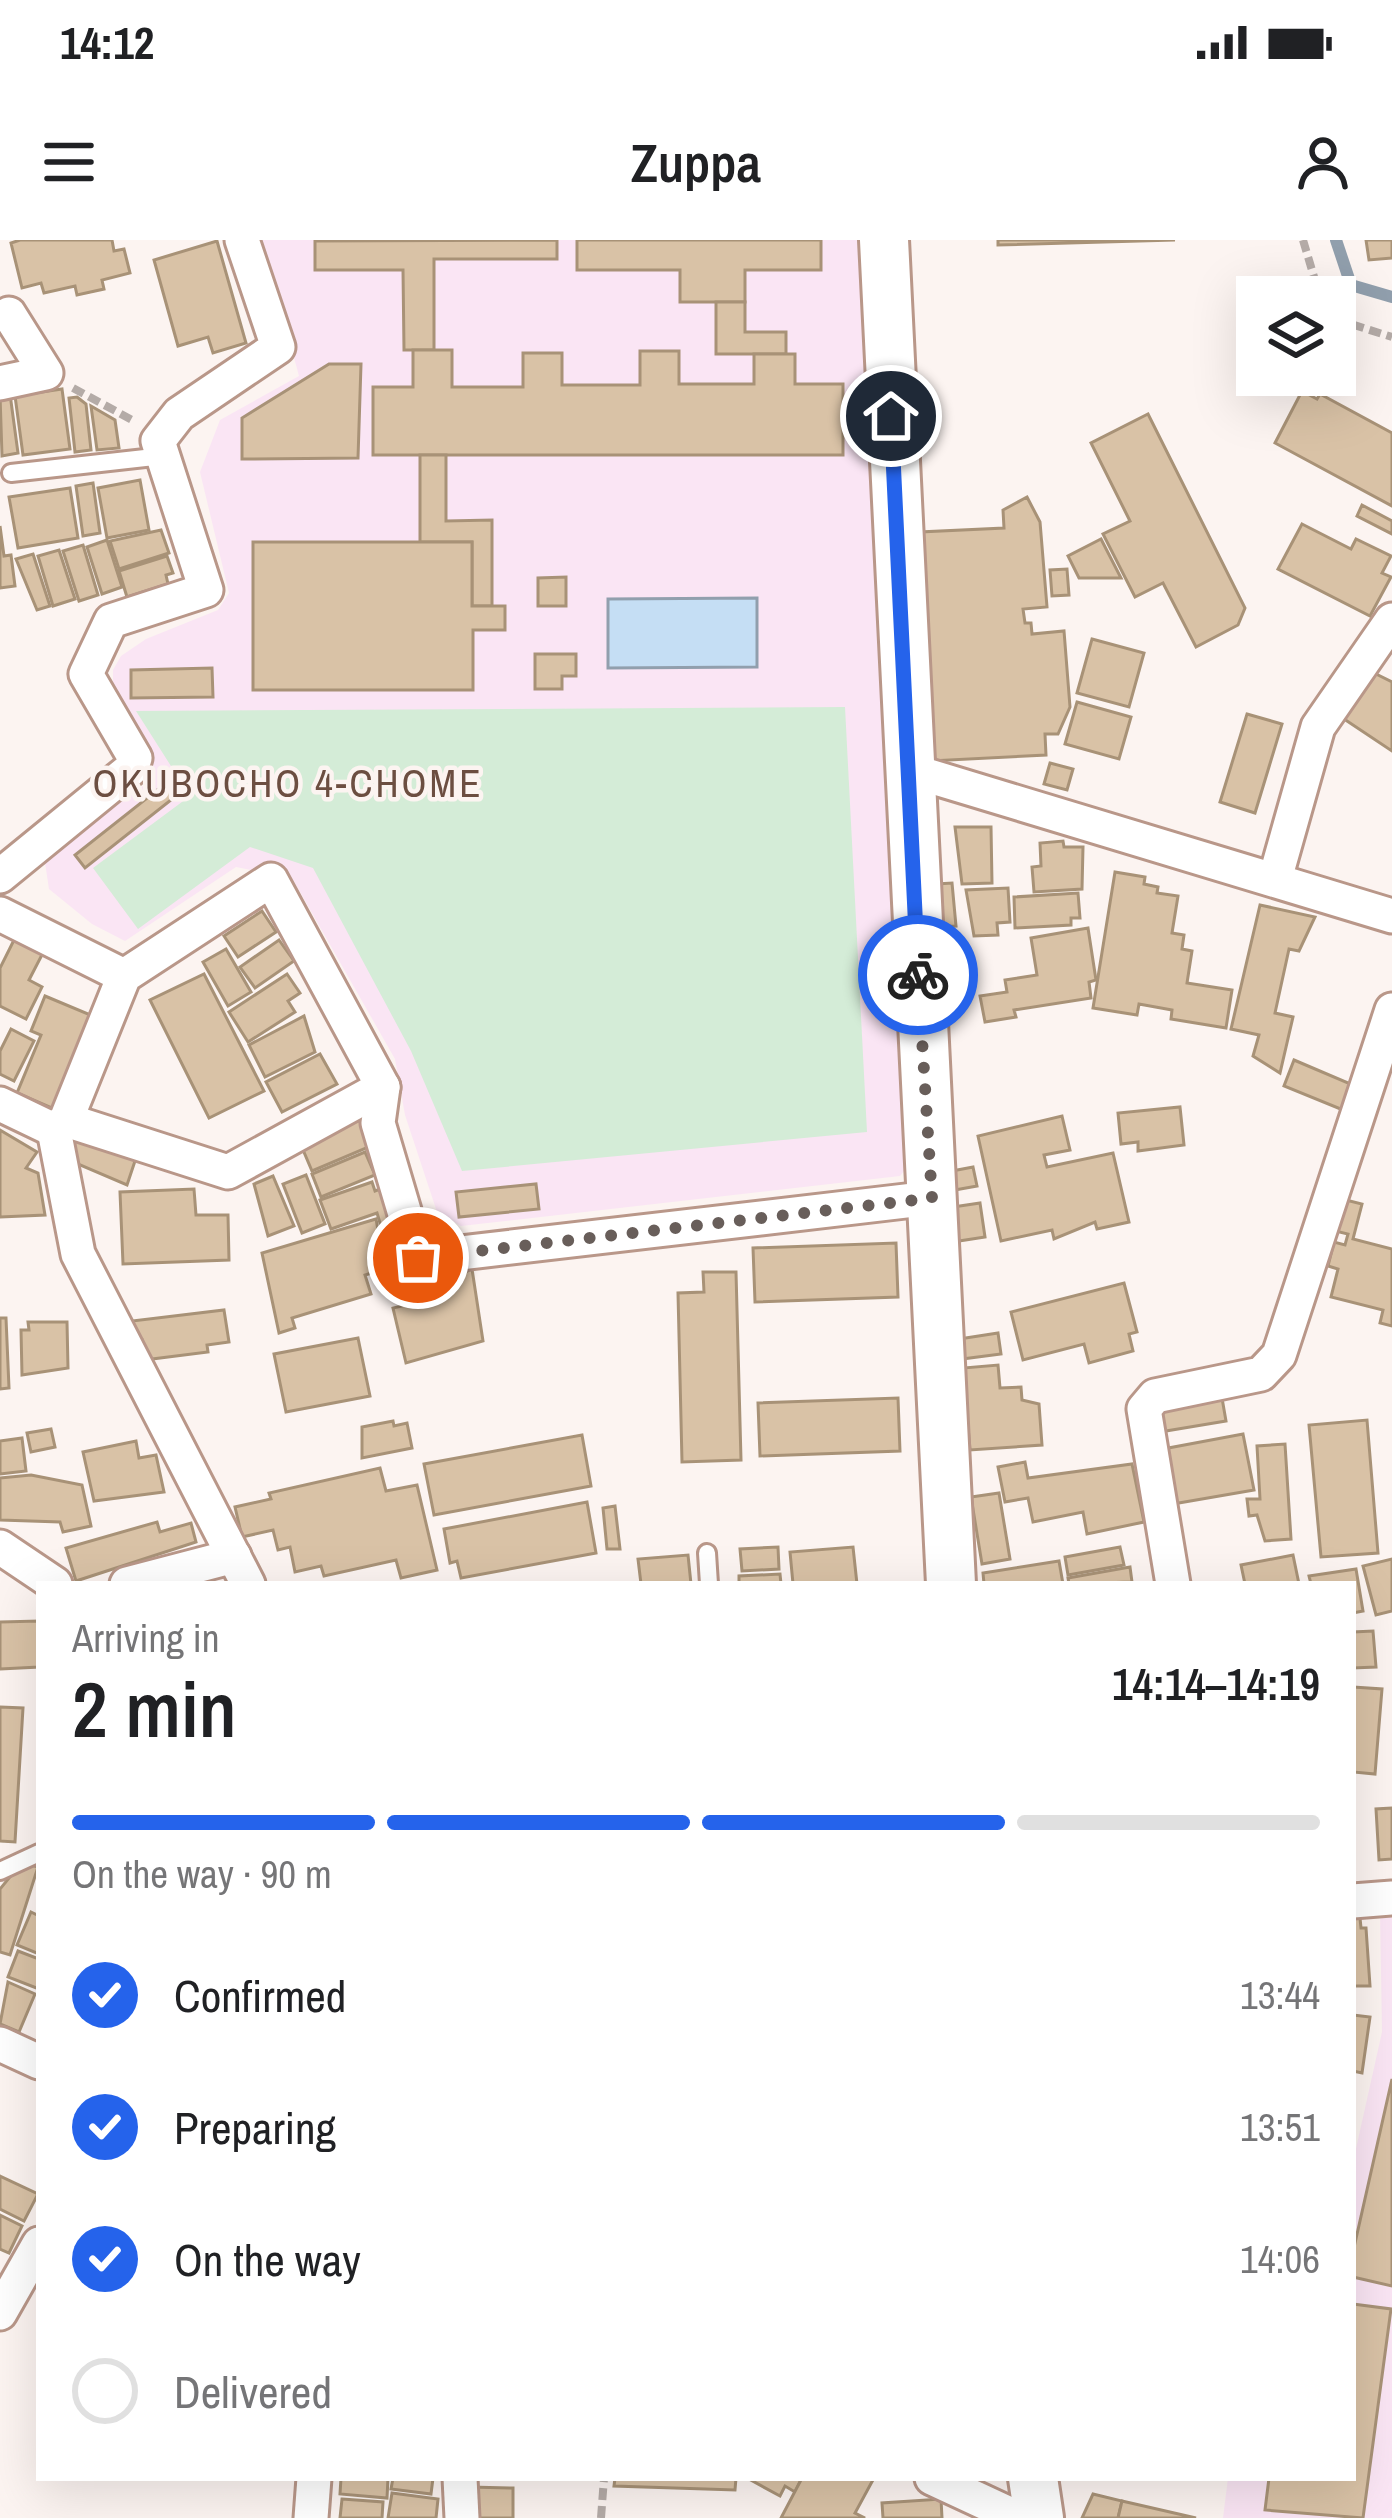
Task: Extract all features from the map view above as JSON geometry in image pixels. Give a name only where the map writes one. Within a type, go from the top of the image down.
[{"type":"street","points":[[0,876],[131,769],[135,758],[86,674],[110,622],[206,590],[162,446],[179,414],[278,347],[242,240]]},
{"type":"street","points":[[884,240],[906,769],[951,1581]]},
{"type":"street","points":[[0,383],[46,373],[3,308]]},
{"type":"street","points":[[1274,879],[1318,727],[1392,620]]},
{"type":"street","points":[[906,769],[1392,916]]},
{"type":"street","points":[[151,1581],[241,1570],[78,1254],[60,1125],[124,976],[271,880],[383,1088],[378,1123],[418,1258],[932,1198]]},
{"type":"street","points":[[0,914],[124,976]]},
{"type":"street","points":[[1173,1581],[1144,1409],[1155,1396],[1261,1375],[1279,1355],[1392,1010]]},
{"type":"street","points":[[0,1104],[228,1172],[383,1088]]},
{"type":"street","points":[[0,1547],[51,1581]]},
{"type":"street","points":[[1356,1901],[1392,1898]]},
{"type":"street","points":[[0,2044],[36,2061]]},
{"type":"street","points":[[0,2313],[36,2249]]},
{"type":"street","points":[[311,2518],[314,2481]]},
{"type":"street","points":[[460,2481],[462,2518]]},
{"type":"street","points":[[938,2481],[1018,2518]]},
{"type":"street","points":[[1033,2481],[1039,2518]]},
{"type":"lane","points":[[11,473],[162,446]]},
{"type":"lane","points":[[707,1553],[709,1581]]},
{"type":"lane","points":[[0,1871],[36,1854]]},
{"type":"path","points":[[1303,240],[1314,276]]},
{"type":"path","points":[[1356,326],[1392,337]]},
{"type":"path","points":[[46,373],[162,446]]},
{"type":"path","points":[[602,2518],[604,2481]]},
{"type":"shaded area","points":[[262,240],[861,240],[908,1166],[900,1176],[461,1226],[437,1212],[405,1115],[395,1059],[292,878],[236,867],[125,941],[92,924],[49,889],[44,856],[149,782],[149,769],[113,693],[113,670],[121,656],[146,639],[218,610],[229,593],[200,472],[220,420],[299,376]]},
{"type":"shaded area","points":[[1380,1911],[1392,1911],[1392,2518],[1223,2518],[1228,2481],[1356,2481],[1356,2149],[1382,2032]]},
{"type":"green space","points":[[845,707],[867,1132],[462,1171],[411,1051],[313,868],[250,847],[138,929],[93,868],[190,796],[136,711]]},
{"type":"water","points":[[757,598],[757,667],[608,668],[608,599]]},
{"type":"building","points":[[112,240],[114,251],[124,249],[130,273],[102,280],[104,289],[77,295],[75,286],[44,293],[41,283],[22,288],[11,243]]},
{"type":"building","points":[[557,240],[557,259],[434,259],[434,350],[404,350],[403,270],[315,270],[315,241]]},
{"type":"building","points":[[577,240],[821,240],[821,270],[745,270],[745,302],[680,302],[680,270],[577,270]]},
{"type":"building","points":[[998,240],[1175,240],[998,245]]},
{"type":"building","points":[[1366,240],[1392,240],[1392,258],[1369,260]]},
{"type":"building","points":[[217,241],[246,343],[213,353],[208,337],[178,346],[154,260]]},
{"type":"building","points":[[716,302],[745,302],[745,332],[786,332],[786,354],[716,354]]},
{"type":"building","points":[[413,350],[452,350],[452,387],[523,387],[523,353],[562,353],[562,385],[640,385],[640,351],[679,351],[679,384],[754,384],[754,354],[795,354],[795,384],[843,384],[843,455],[373,455],[373,387],[413,387]]},
{"type":"building","points":[[329,364],[361,364],[358,458],[242,459],[242,418]]},
{"type":"building","points":[[62,389],[70,449],[23,455],[15,396]]},
{"type":"building","points":[[10,394],[18,453],[2,456],[0,395]]},
{"type":"building","points":[[1299,396],[1324,396],[1392,433],[1392,506],[1275,443]]},
{"type":"building","points":[[77,397],[86,404],[91,450],[75,452],[69,398]]},
{"type":"building","points":[[91,406],[115,420],[119,448],[97,450]]},
{"type":"building","points":[[1148,414],[1245,608],[1238,625],[1196,647],[1163,583],[1135,597],[1103,534],[1130,521],[1091,443]]},
{"type":"building","points":[[420,455],[446,455],[446,521],[492,520],[492,606],[472,606],[472,542],[420,542]]},
{"type":"building","points":[[140,480],[149,530],[107,538],[98,488]]},
{"type":"building","points":[[93,483],[100,533],[83,536],[76,486]]},
{"type":"building","points":[[70,488],[78,538],[18,548],[9,497]]},
{"type":"building","points":[[1027,497],[1040,522],[1047,607],[1023,609],[1025,623],[1031,623],[1032,634],[1064,631],[1070,707],[1058,734],[1045,734],[1046,755],[930,761],[920,532],[1004,528],[1003,510]]},
{"type":"building","points":[[1362,505],[1392,521],[1392,534],[1357,516]]},
{"type":"building","points":[[1302,524],[1351,549],[1356,539],[1391,556],[1382,573],[1391,577],[1370,616],[1278,569]]},
{"type":"building","points":[[0,526],[4,556],[11,555],[15,586],[0,588]]},
{"type":"building","points":[[161,530],[169,553],[119,569],[110,541]]},
{"type":"building","points":[[1101,539],[1121,578],[1079,578],[1068,556]]},
{"type":"building","points":[[107,540],[122,587],[102,594],[87,547]]},
{"type":"building","points":[[253,542],[472,542],[472,606],[505,606],[505,630],[473,630],[473,690],[253,690]]},
{"type":"building","points":[[83,545],[98,595],[79,601],[63,551]]},
{"type":"building","points":[[59,550],[75,599],[53,606],[38,556]]},
{"type":"building","points":[[33,554],[50,606],[37,610],[16,559]]},
{"type":"building","points":[[167,556],[173,573],[166,575],[168,584],[127,597],[119,571]]},
{"type":"building","points":[[1067,569],[1069,595],[1052,596],[1050,570]]},
{"type":"building","points":[[566,577],[566,606],[538,606],[538,578]]},
{"type":"building","points":[[1092,639],[1144,653],[1129,707],[1077,693]]},
{"type":"building","points":[[535,654],[576,654],[576,676],[562,676],[562,689],[535,689]]},
{"type":"building","points":[[212,668],[213,697],[131,698],[131,670]]},
{"type":"building","points":[[1368,670],[1392,682],[1392,751],[1344,719]]},
{"type":"building","points":[[1077,702],[1131,717],[1119,759],[1065,744]]},
{"type":"building","points":[[1247,714],[1282,724],[1255,813],[1220,802]]},
{"type":"building","points":[[1050,763],[1073,769],[1067,790],[1044,784]]},
{"type":"building","points":[[166,783],[176,796],[85,868],[75,855]]},
{"type":"building","points":[[955,827],[991,827],[992,883],[962,884]]},
{"type":"building","points":[[1063,841],[1064,847],[1083,847],[1082,889],[1034,892],[1032,867],[1041,866],[1040,843]]},
{"type":"building","points":[[1115,872],[1145,877],[1144,884],[1158,887],[1157,893],[1178,896],[1172,933],[1184,935],[1182,949],[1192,951],[1187,983],[1232,990],[1226,1028],[1171,1019],[1172,1010],[1139,1004],[1137,1015],[1093,1008]]},
{"type":"building","points":[[952,883],[956,926],[938,927],[937,884]]},
{"type":"building","points":[[1008,888],[1010,922],[997,923],[998,935],[974,936],[966,890]]},
{"type":"building","points":[[1078,893],[1080,918],[1071,918],[1071,925],[1015,928],[1014,897]]},
{"type":"building","points":[[1260,905],[1315,917],[1299,951],[1289,949],[1275,1013],[1293,1017],[1280,1073],[1253,1056],[1259,1035],[1231,1029]]},
{"type":"building","points":[[262,911],[276,932],[238,957],[224,936]]},
{"type":"building","points":[[1088,928],[1096,980],[1089,982],[1091,998],[1014,1010],[1016,1017],[985,1022],[980,996],[1007,992],[1005,980],[1037,975],[1031,938]]},
{"type":"building","points":[[16,936],[45,949],[29,980],[42,987],[26,1019],[0,1006],[0,968]]},
{"type":"building","points":[[279,940],[294,961],[255,988],[240,967]]},
{"type":"building","points":[[226,949],[251,992],[228,1006],[203,962]]},
{"type":"building","points":[[204,974],[264,1091],[209,1118],[150,1000]]},
{"type":"building","points":[[287,974],[300,993],[288,1001],[295,1012],[248,1042],[229,1012]]},
{"type":"building","points":[[45,996],[93,1016],[54,1109],[17,1093],[41,1035],[31,1031]]},
{"type":"building","points":[[304,1016],[315,1052],[265,1077],[249,1045]]},
{"type":"building","points":[[11,1029],[34,1041],[14,1081],[0,1074],[0,1051]]},
{"type":"building","points":[[320,1054],[337,1084],[282,1112],[266,1082]]},
{"type":"building","points":[[1294,1060],[1353,1085],[1343,1110],[1284,1086]]},
{"type":"building","points":[[1180,1107],[1184,1145],[1138,1151],[1138,1142],[1121,1144],[1118,1113]]},
{"type":"building","points":[[1062,1116],[1070,1150],[1044,1155],[1047,1167],[1113,1153],[1129,1222],[1097,1229],[1095,1222],[1054,1239],[1052,1230],[1001,1241],[978,1136]]},
{"type":"building","points":[[361,1120],[371,1146],[312,1171],[298,1138]]},
{"type":"building","points":[[0,1130],[37,1152],[26,1168],[38,1173],[45,1215],[0,1217]]},
{"type":"building","points":[[73,1138],[136,1158],[127,1185],[66,1159]]},
{"type":"building","points":[[365,1152],[375,1175],[321,1197],[312,1174]]},
{"type":"building","points":[[973,1167],[977,1186],[955,1190],[952,1171]]},
{"type":"building","points":[[306,1175],[325,1224],[302,1233],[283,1184]]},
{"type":"building","points":[[273,1176],[294,1226],[268,1236],[254,1184]]},
{"type":"building","points":[[372,1182],[375,1191],[388,1186],[402,1226],[383,1233],[377,1213],[331,1229],[320,1200]]},
{"type":"building","points":[[536,1184],[539,1209],[459,1217],[456,1192]]},
{"type":"building","points":[[194,1189],[196,1215],[228,1215],[229,1260],[123,1264],[120,1192]]},
{"type":"building","points":[[1334,1197],[1362,1204],[1353,1239],[1392,1249],[1392,1326],[1380,1323],[1383,1310],[1331,1297],[1338,1269],[1328,1266],[1334,1242],[1345,1245],[1348,1234],[1327,1229]]},
{"type":"building","points":[[980,1203],[985,1237],[959,1241],[953,1207]]},
{"type":"building","points":[[376,1219],[385,1269],[365,1275],[371,1294],[292,1318],[295,1328],[279,1333],[262,1253]]},
{"type":"building","points":[[896,1243],[898,1297],[755,1302],[753,1248]]},
{"type":"building","points":[[472,1269],[483,1341],[406,1363],[393,1308],[419,1302],[417,1294]]},
{"type":"building","points":[[703,1272],[736,1272],[741,1460],[682,1462],[678,1293],[704,1292]]},
{"type":"building","points":[[1124,1283],[1137,1332],[1129,1334],[1133,1351],[1089,1363],[1084,1344],[1023,1360],[1011,1312]]},
{"type":"building","points":[[224,1310],[229,1342],[207,1345],[208,1352],[144,1360],[142,1340],[134,1341],[132,1321]]},
{"type":"building","points":[[0,1318],[6,1318],[9,1388],[0,1389]]},
{"type":"building","points":[[28,1322],[67,1322],[68,1368],[22,1375],[21,1330],[29,1330]]},
{"type":"building","points":[[998,1333],[1001,1354],[962,1359],[959,1339]]},
{"type":"building","points":[[358,1338],[370,1396],[286,1412],[274,1354]]},
{"type":"building","points":[[998,1365],[1000,1388],[1021,1387],[1022,1400],[1039,1404],[1042,1445],[970,1450],[963,1368]]},
{"type":"building","points":[[898,1398],[900,1451],[760,1456],[758,1403]]},
{"type":"building","points":[[1222,1398],[1226,1421],[1160,1432],[1156,1409]]},
{"type":"building","points":[[1367,1420],[1378,1553],[1321,1557],[1309,1425]]},
{"type":"building","points":[[393,1421],[394,1426],[407,1423],[412,1448],[362,1458],[362,1427]]},
{"type":"building","points":[[51,1429],[55,1447],[31,1452],[27,1433]]},
{"type":"building","points":[[1243,1434],[1254,1490],[1173,1504],[1163,1449]]},
{"type":"building","points":[[582,1435],[591,1486],[434,1515],[424,1464]]},
{"type":"building","points":[[22,1438],[26,1471],[0,1474],[0,1441]]},
{"type":"building","points":[[136,1441],[139,1458],[156,1455],[164,1492],[94,1501],[83,1452]]},
{"type":"building","points":[[1285,1444],[1291,1539],[1265,1541],[1257,1515],[1249,1516],[1247,1499],[1260,1499],[1257,1446]]},
{"type":"building","points":[[1025,1462],[1028,1478],[1132,1464],[1144,1522],[1087,1534],[1083,1512],[1033,1522],[1028,1498],[1005,1502],[998,1467]]},
{"type":"building","points":[[380,1468],[386,1491],[417,1485],[437,1570],[401,1578],[396,1560],[324,1576],[321,1566],[295,1572],[290,1547],[278,1550],[273,1530],[242,1537],[235,1507],[271,1499],[269,1493]]},
{"type":"building","points":[[31,1475],[82,1485],[91,1526],[63,1532],[60,1522],[0,1520],[0,1478]]},
{"type":"building","points":[[999,1493],[1010,1559],[982,1564],[971,1497]]},
{"type":"building","points":[[587,1502],[596,1553],[461,1578],[457,1561],[450,1563],[444,1529]]},
{"type":"building","points":[[615,1506],[620,1549],[607,1549],[603,1508]]},
{"type":"building","points":[[157,1522],[160,1532],[191,1523],[196,1542],[76,1581],[66,1548]]},
{"type":"building","points":[[778,1547],[779,1569],[742,1571],[740,1549]]},
{"type":"building","points":[[853,1547],[857,1581],[793,1581],[790,1552]]},
{"type":"building","points":[[1120,1547],[1124,1565],[1068,1575],[1065,1557]]},
{"type":"building","points":[[688,1555],[691,1581],[641,1581],[638,1559]]},
{"type":"building","points":[[1293,1555],[1298,1581],[1244,1581],[1241,1565]]},
{"type":"building","points":[[1392,1559],[1392,1611],[1376,1615],[1363,1566]]},
{"type":"building","points":[[1059,1561],[1062,1581],[984,1581],[983,1573]]},
{"type":"building","points":[[1130,1567],[1132,1581],[1068,1581]]},
{"type":"building","points":[[1356,1569],[1363,1611],[1356,1612],[1356,1581],[1310,1581],[1309,1576]]},
{"type":"building","points":[[780,1574],[781,1581],[739,1581],[739,1576]]},
{"type":"building","points":[[36,1621],[36,1667],[0,1669],[0,1622]]},
{"type":"building","points":[[1373,1631],[1376,1667],[1356,1668],[1356,1632]]},
{"type":"building","points":[[1356,1687],[1382,1689],[1375,1774],[1356,1772]]},
{"type":"building","points":[[0,1707],[23,1708],[15,1842],[0,1841]]},
{"type":"building","points":[[1392,1808],[1392,1859],[1379,1860],[1376,1809]]},
{"type":"building","points":[[22,1862],[36,1866],[10,1955],[0,1952],[0,1889]]},
{"type":"building","points":[[31,1912],[36,1914],[36,1953],[17,1945]]},
{"type":"building","points":[[1356,1919],[1366,1928],[1370,1986],[1356,1986]]},
{"type":"building","points":[[18,1951],[36,1958],[36,1988],[8,1977]]},
{"type":"building","points":[[8,1982],[35,1994],[19,2032],[0,2024]]},
{"type":"building","points":[[1356,2015],[1370,2017],[1362,2073],[1356,2072]]},
{"type":"building","points":[[1392,2079],[1392,2286],[1356,2278],[1356,2239]]},
{"type":"building","points":[[0,2176],[36,2193],[24,2221],[0,2209]]},
{"type":"building","points":[[0,2215],[22,2226],[9,2253],[0,2249]]},
{"type":"building","points":[[1356,2304],[1391,2309],[1363,2518],[1265,2510],[1269,2481],[1356,2481]]},
{"type":"building","points":[[341,2481],[388,2481],[387,2498],[340,2494]]},
{"type":"building","points":[[392,2481],[433,2481],[431,2494],[391,2489]]},
{"type":"building","points":[[615,2481],[736,2481],[735,2490],[614,2486]]},
{"type":"building","points":[[752,2481],[800,2481],[795,2492],[785,2486],[780,2496]]},
{"type":"building","points":[[800,2481],[872,2481],[855,2513],[865,2518],[781,2518]]},
{"type":"building","points":[[469,2487],[513,2488],[513,2518],[469,2518]]},
{"type":"building","points":[[392,2493],[438,2499],[436,2518],[388,2518]]},
{"type":"building","points":[[1093,2494],[1122,2501],[1118,2518],[1082,2518]]},
{"type":"building","points":[[342,2499],[383,2502],[382,2518],[340,2518]]},
{"type":"building","points":[[941,2499],[942,2518],[883,2518],[882,2503]]},
{"type":"building","points":[[1122,2501],[1196,2518],[1118,2518]]},
{"type":"waterway","points":[[1336,240],[1351,285],[1392,297]]},
{"type":"way so far","points":[[418,1258],[932,1198],[918,975]]},
{"type":"district","name":"OKUBOCHO 4-CHOME","points":[[288,783]]},
{"type":"route","points":[[891,416],[918,975]]}]
